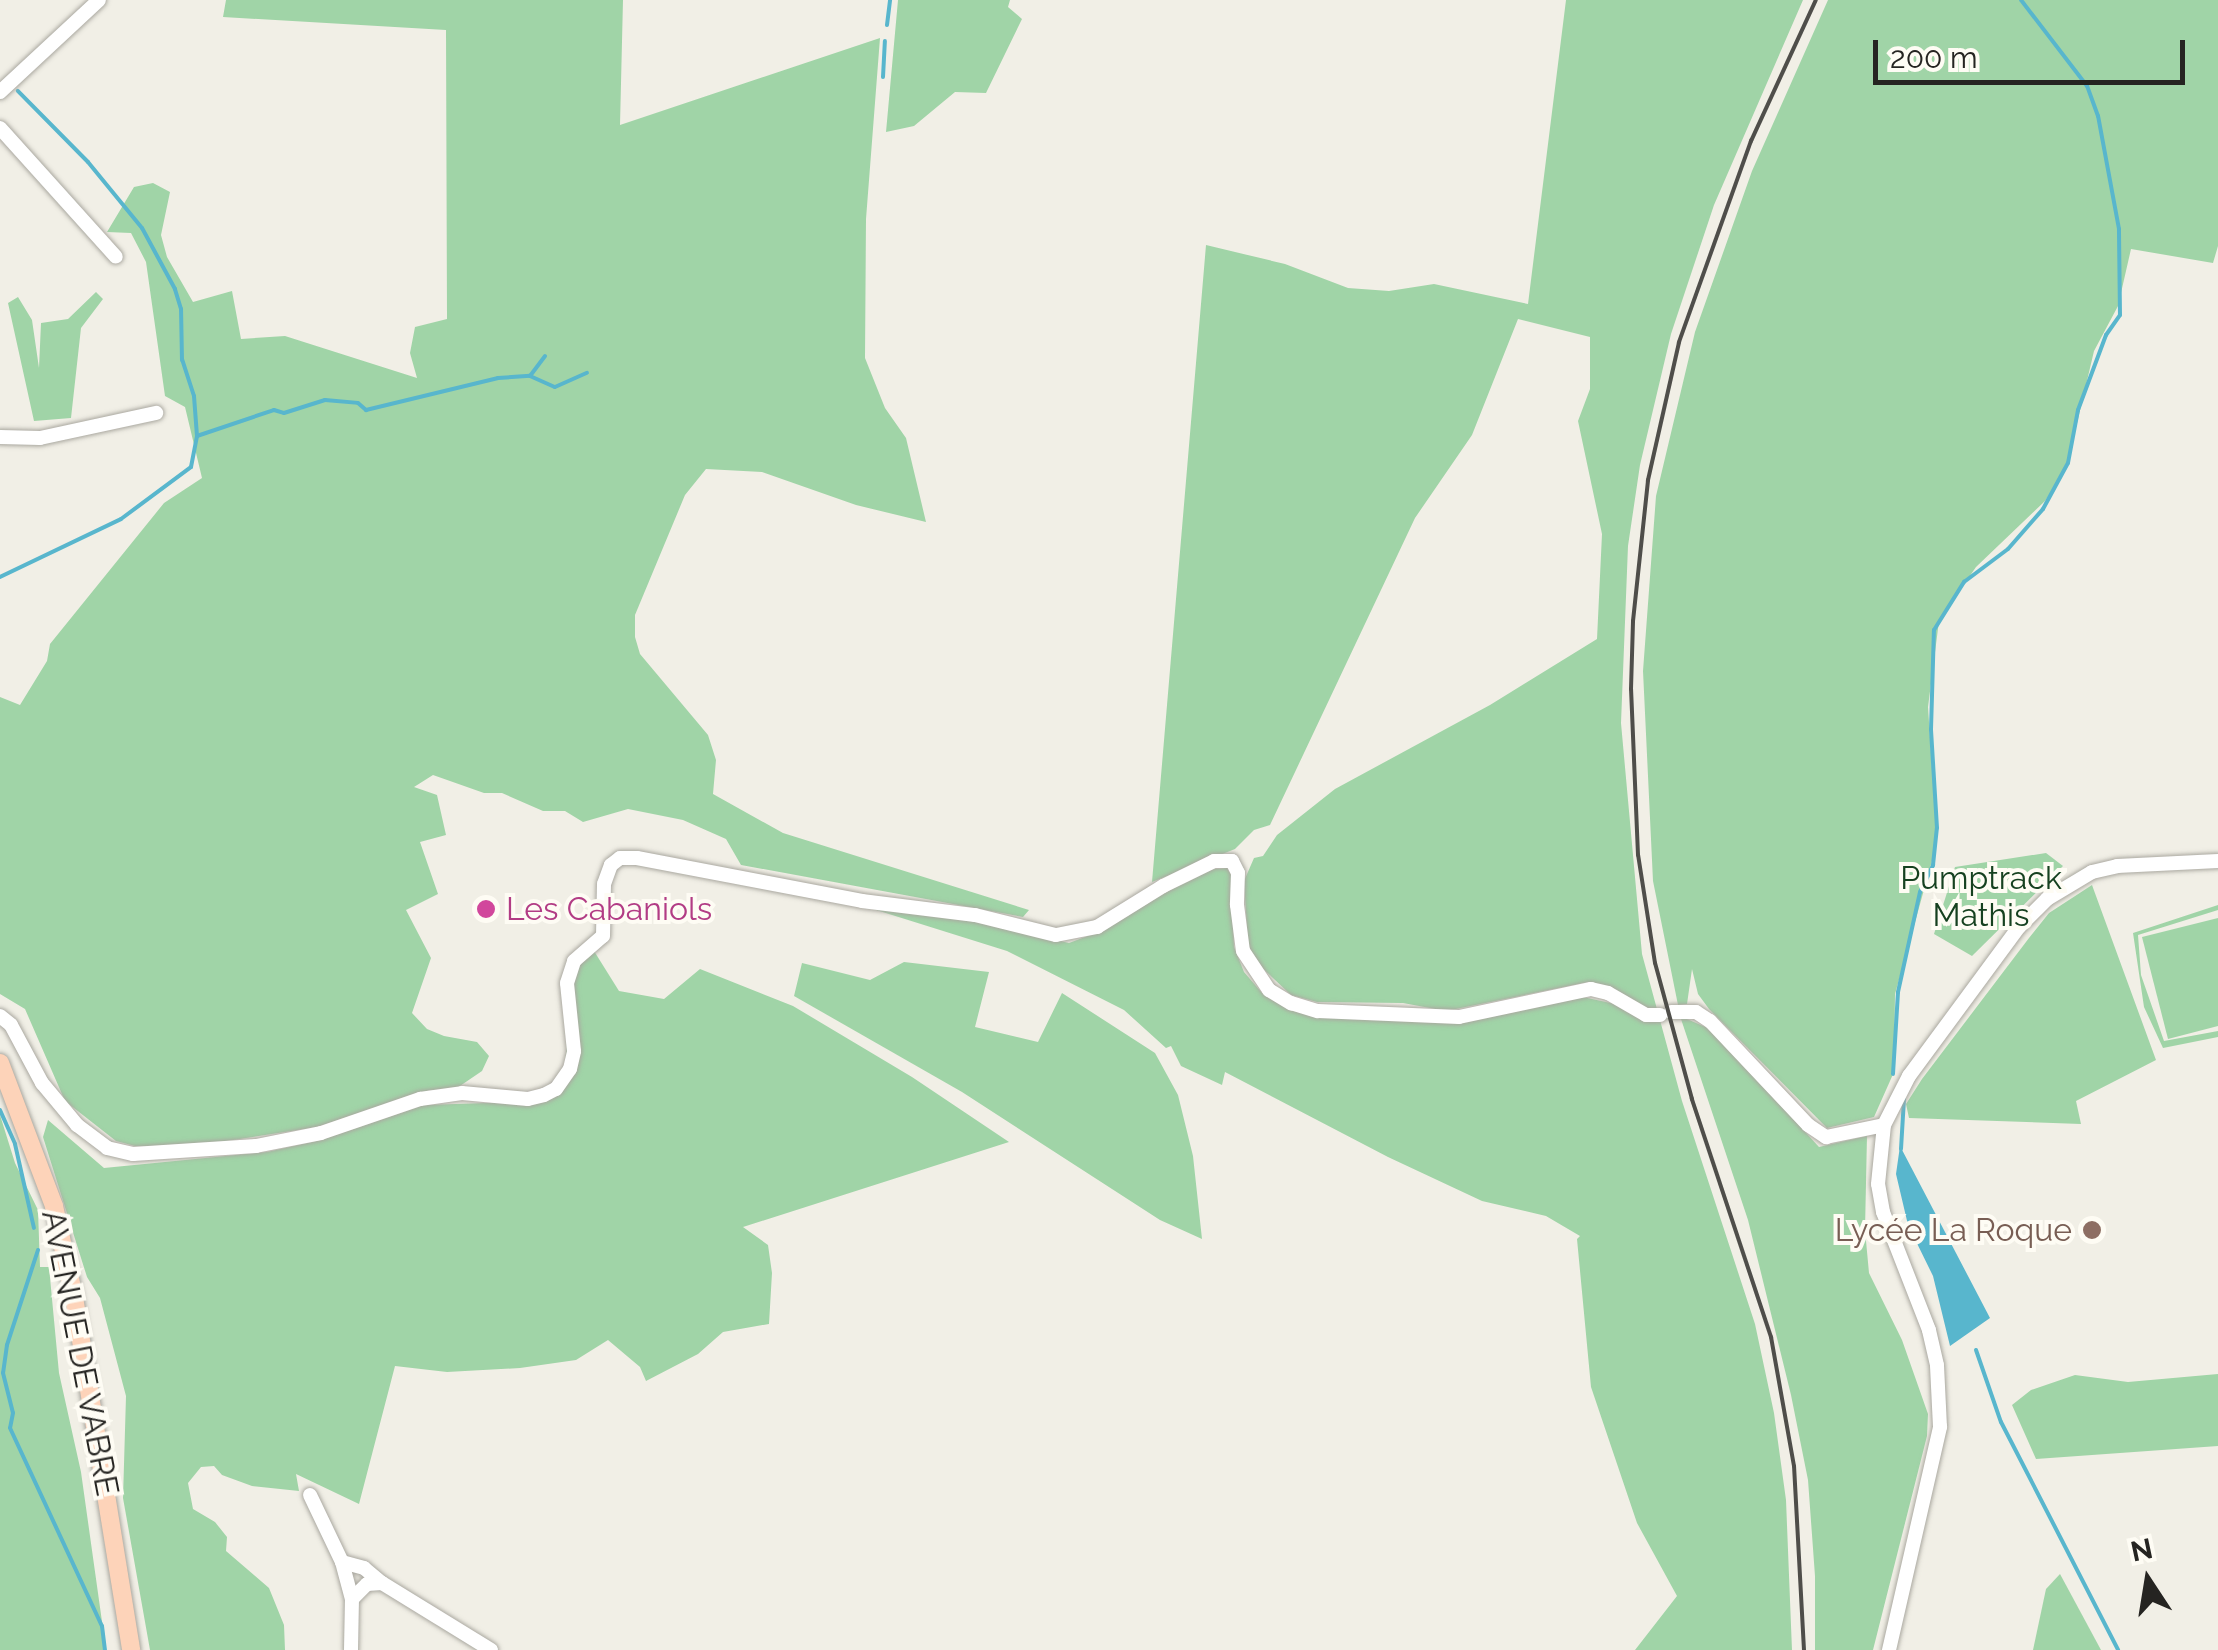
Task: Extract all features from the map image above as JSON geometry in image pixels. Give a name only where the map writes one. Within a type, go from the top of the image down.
[{"type":"main road","name":"AVENUE DE VABRE","points":[[0,1063],[30,1134],[58,1224],[132,1650]]},
{"type":"street","points":[[0,92],[99,0]]},
{"type":"street","points":[[0,128],[116,257]]},
{"type":"street","points":[[0,437],[40,438],[156,413]]},
{"type":"street","points":[[0,1016],[10,1024],[42,1083],[78,1125],[107,1148],[133,1154],[256,1146],[321,1133],[420,1099],[462,1093],[528,1099],[556,1089],[570,1069],[574,1052],[567,983],[570,972],[574,961],[604,936],[604,884],[611,864],[620,858],[862,901],[976,915],[1056,935],[1097,927],[1162,886],[1214,861],[1232,861],[1238,873],[1236,905],[1243,950],[1253,972],[1269,990],[1291,1003],[1318,1010],[1460,1018],[1591,989],[1646,1016],[1696,1012],[1710,1020],[1808,1125],[1826,1137],[1884,1125]]},
{"type":"street","points":[[1889,1650],[1940,1427],[1937,1365],[1929,1330],[1883,1212],[1878,1184],[1884,1125],[1909,1076],[2019,927],[2046,899],[2080,878],[2117,866],[2218,860]]},
{"type":"street","points":[[310,1495],[342,1562],[352,1599],[351,1650]]},
{"type":"street","points":[[342,1562],[364,1568],[375,1584],[482,1647]]},
{"type":"street","points":[[352,1599],[375,1584]]},
{"type":"green space","points":[[226,0],[623,0],[620,125],[880,38],[866,219],[865,358],[885,408],[906,438],[926,522],[856,505],[762,472],[706,469],[685,495],[635,615],[635,637],[640,654],[708,735],[716,760],[713,794],[783,833],[1029,910],[1023,917],[741,865],[726,839],[683,820],[628,809],[583,822],[565,811],[543,811],[502,793],[484,793],[433,775],[414,787],[437,795],[446,835],[420,842],[438,894],[406,910],[431,958],[412,1013],[427,1029],[477,1042],[489,1056],[482,1071],[454,1090],[430,1090],[317,1127],[194,1146],[135,1146],[116,1141],[65,1101],[25,1009],[0,994],[0,697],[20,705],[47,661],[50,644],[164,503],[202,478],[185,407],[165,396],[146,262],[131,233],[107,232],[134,187],[153,183],[170,192],[161,235],[167,257],[193,302],[232,291],[241,339],[285,336],[417,378],[410,353],[415,327],[447,319],[446,30],[223,17]]},
{"type":"green space","points":[[898,0],[1010,0],[1008,7],[1022,19],[986,93],[955,92],[914,126],[886,132]]},
{"type":"green space","points":[[1566,0],[1803,0],[1714,205],[1671,334],[1640,465],[1628,546],[1621,723],[1642,954],[1682,1101],[1755,1324],[1774,1413],[1786,1500],[1792,1650],[1635,1650],[1677,1596],[1637,1523],[1591,1387],[1577,1239],[1580,1236],[1546,1216],[1482,1201],[1225,1072],[1222,1085],[1181,1066],[1171,1046],[1166,1048],[1124,1010],[1007,951],[873,909],[938,913],[1069,943],[1101,931],[1204,870],[1227,868],[1231,875],[1234,947],[1244,972],[1262,993],[1284,1007],[1453,1023],[1583,997],[1615,1004],[1617,991],[1588,982],[1446,1011],[1403,1003],[1317,1002],[1291,995],[1257,963],[1248,944],[1244,881],[1254,858],[1263,856],[1277,835],[1335,789],[1490,705],[1597,639],[1602,534],[1578,421],[1590,389],[1590,337],[1518,319],[1472,435],[1415,518],[1270,825],[1254,830],[1235,849],[1152,882],[1206,245],[1285,264],[1348,288],[1389,291],[1434,284],[1528,304]]},
{"type":"green space","points":[[1828,0],[2218,0],[2218,246],[2213,263],[2131,249],[2118,306],[2094,351],[2066,470],[2045,501],[1976,567],[1939,621],[1928,707],[1937,843],[1895,994],[1894,1072],[1874,1117],[1827,1128],[1709,1009],[1698,994],[1692,969],[1687,1004],[1678,1005],[1653,881],[1643,671],[1656,496],[1695,332],[1752,171]]},
{"type":"green space","points":[[96,292],[103,299],[81,328],[71,418],[34,421],[8,303],[18,297],[32,320],[39,368],[41,323],[68,319]]},
{"type":"green space","name":"Pumptrack Mathis","points":[[2046,853],[2063,866],[1972,956],[1934,934],[1955,867]]},
{"type":"green space","points":[[2092,885],[2156,1060],[2076,1101],[2081,1124],[1909,1118],[1906,1104],[1922,1079],[2029,938],[2049,913]]},
{"type":"green space","points":[[2218,905],[2218,910],[2138,935],[2141,975],[2164,1041],[2218,1031],[2218,1037],[2163,1048],[2144,1007],[2133,933]]},
{"type":"green space","points":[[2218,918],[2218,1026],[2168,1039],[2142,937]]},
{"type":"green space","points":[[594,951],[619,991],[664,999],[700,969],[793,1006],[912,1077],[1009,1142],[743,1227],[768,1245],[772,1273],[769,1324],[723,1332],[698,1354],[646,1381],[640,1367],[608,1340],[576,1360],[520,1368],[447,1372],[395,1366],[359,1504],[296,1474],[299,1491],[252,1486],[222,1475],[214,1466],[201,1467],[188,1483],[193,1509],[215,1522],[227,1537],[226,1551],[269,1588],[284,1625],[285,1650],[150,1650],[123,1498],[126,1396],[100,1298],[87,1277],[43,1137],[48,1120],[104,1168],[267,1152],[321,1140],[424,1105],[547,1101],[562,1091],[574,974],[579,961]]},
{"type":"green space","points":[[904,962],[989,972],[975,1027],[1038,1042],[1062,993],[1155,1053],[1178,1095],[1193,1156],[1202,1239],[1160,1220],[962,1092],[794,996],[802,963],[870,980]]},
{"type":"green space","points":[[1680,1016],[1710,1029],[1819,1147],[1867,1136],[1865,1230],[1869,1273],[1902,1340],[1928,1414],[1927,1436],[1873,1650],[1815,1650],[1815,1576],[1808,1480],[1791,1395],[1748,1220]]},
{"type":"green space","points":[[0,1115],[15,1163],[38,1210],[40,1267],[49,1267],[59,1373],[81,1472],[106,1650],[0,1650]]},
{"type":"green space","points":[[2218,1374],[2218,1446],[2036,1459],[2012,1405],[2031,1390],[2075,1375],[2128,1382]]},
{"type":"green space","points":[[2060,1574],[2101,1650],[2033,1650],[2046,1589]]},
{"type":"water","points":[[1900,1146],[1990,1318],[1950,1346],[1933,1276],[1908,1225],[1896,1174]]},
{"type":"waterway","points":[[887,25],[890,0]]},
{"type":"waterway","points":[[1893,1074],[1898,992],[1920,892],[1933,865],[1937,828],[1931,729],[1934,630],[1964,582],[2008,549],[2043,509],[2068,463],[2078,410],[2106,335],[2120,315],[2119,229],[2098,116],[2087,86],[2021,0]]},
{"type":"waterway","points":[[883,77],[885,41]]},
{"type":"waterway","points":[[0,577],[121,519],[191,467],[197,436],[194,396],[182,360],[181,309],[175,289],[142,228],[88,162],[18,91]]},
{"type":"waterway","points":[[530,376],[545,356]]},
{"type":"waterway","points":[[197,436],[274,410],[284,413],[325,400],[358,403],[366,410],[498,378],[530,376],[555,387],[587,373]]},
{"type":"waterway","points":[[1901,1149],[1904,1099]]},
{"type":"waterway","points":[[0,1110],[15,1144],[34,1228]]},
{"type":"waterway","points":[[38,1250],[7,1345],[3,1373],[13,1413],[10,1428],[102,1626],[105,1650]]},
{"type":"waterway","points":[[1976,1350],[2001,1422],[2118,1650]]},
{"type":"railway","points":[[1804,1650],[1794,1466],[1771,1337],[1692,1099],[1655,963],[1638,855],[1631,689],[1633,621],[1648,480],[1679,342],[1751,141],[1816,0]]},
{"type":"place","name":"Les Cabaniols","points":[[486,909]]},
{"type":"place","name":"Lycée La Roque","points":[[2092,1230]]}]
